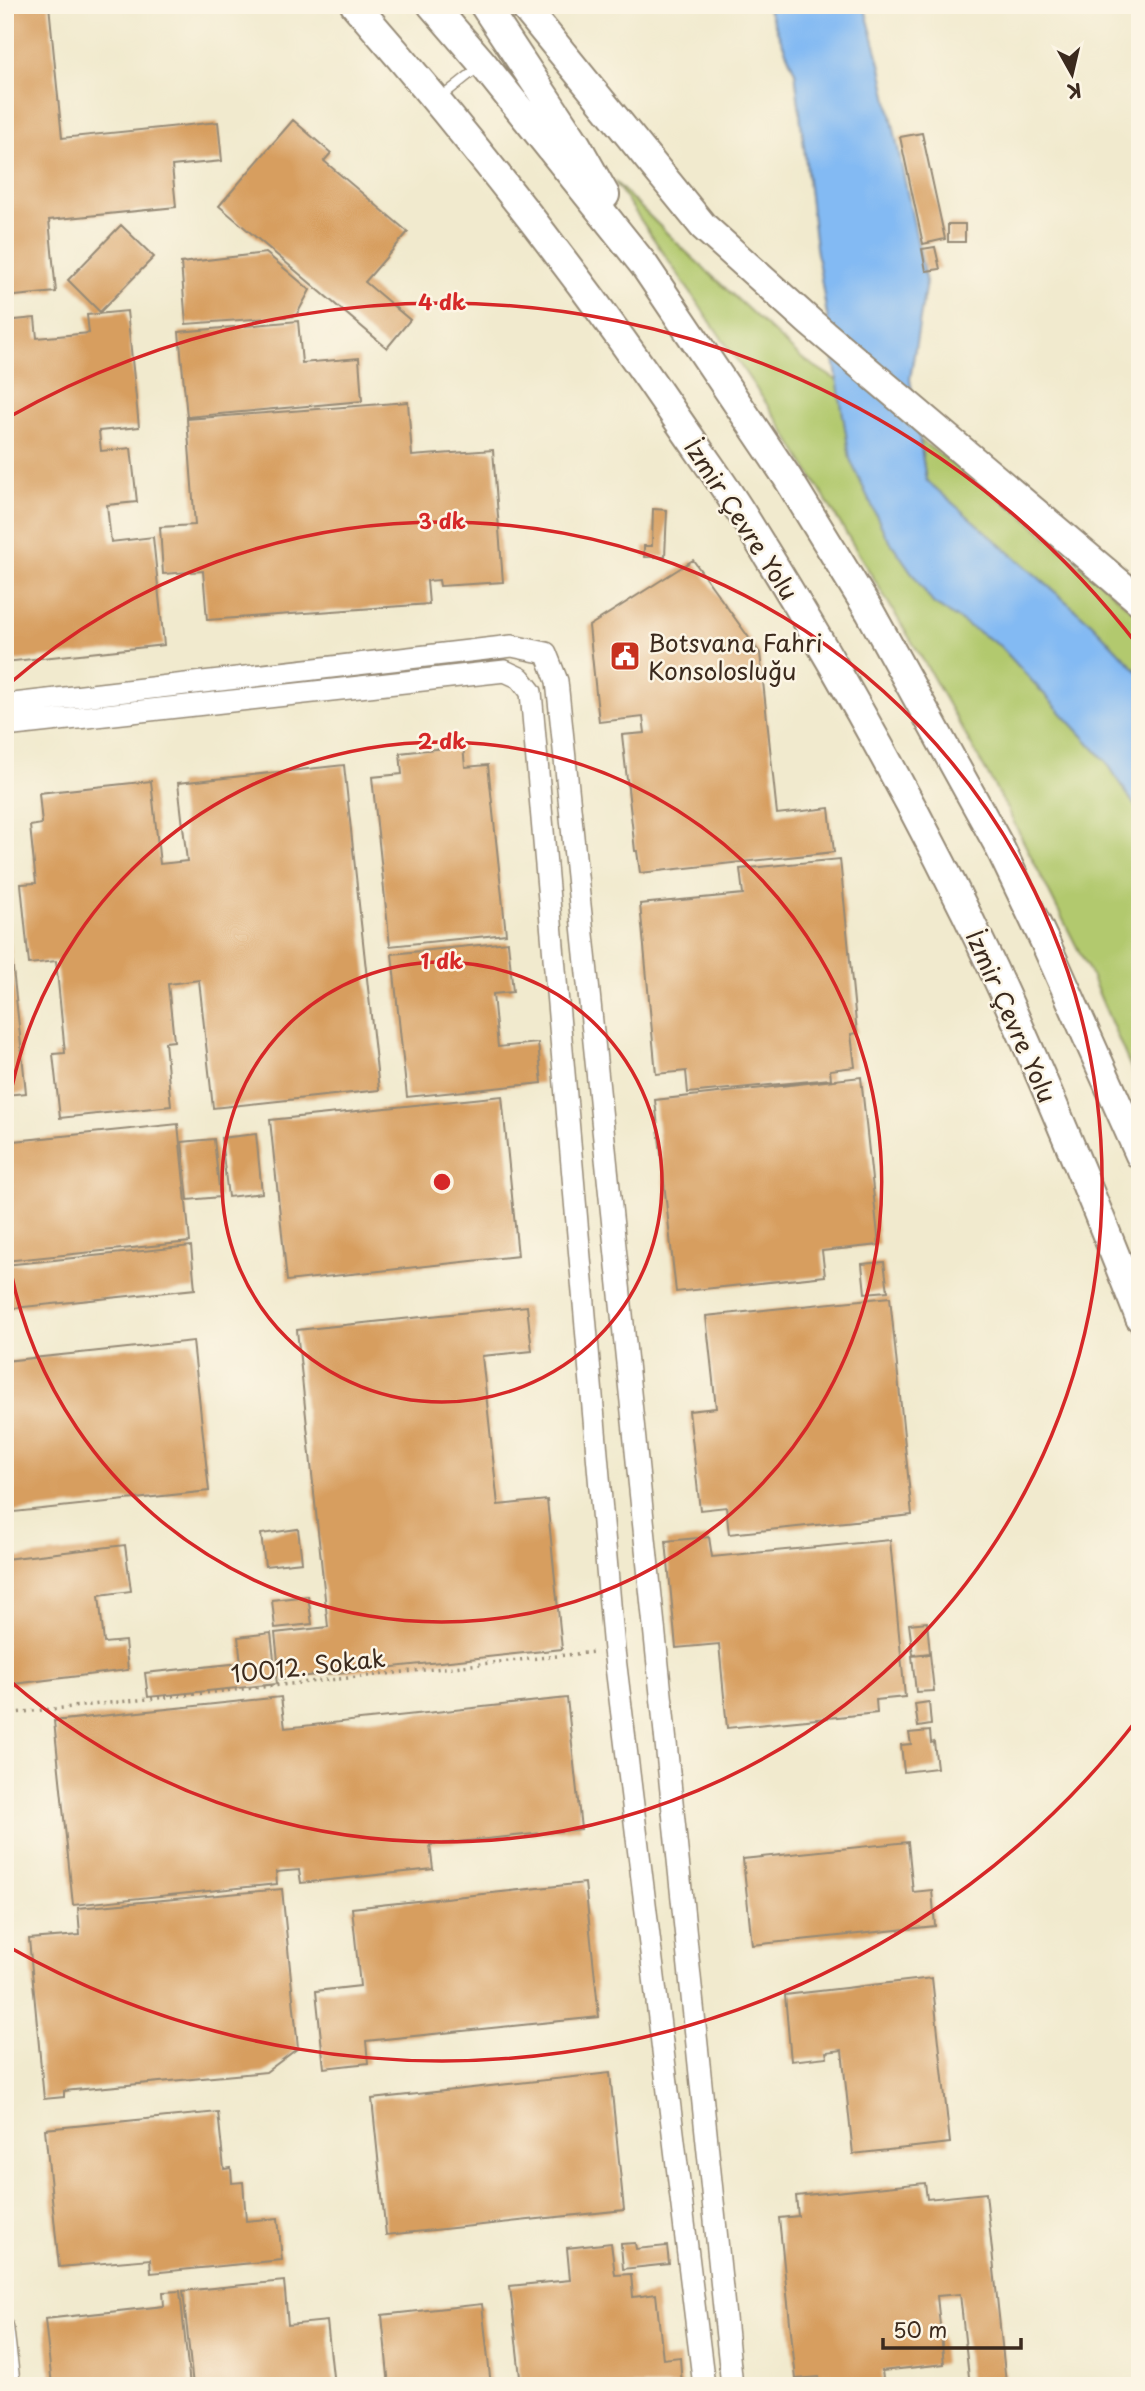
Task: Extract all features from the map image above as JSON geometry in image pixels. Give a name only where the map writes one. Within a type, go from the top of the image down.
[{"type":"highway","name":"İzmir Çevre Yolu","points":[[355,5],[438,100],[589,294],[746,519],[902,790],[993,970],[1093,1197],[1140,1318]]},
{"type":"highway","points":[[432,5],[483,64],[644,265]]},
{"type":"highway","points":[[484,5],[576,144],[644,265],[787,477],[870,612],[998,844],[1140,1155]]},
{"type":"highway","points":[[523,5],[703,226],[811,323],[1140,601]]},
{"type":"street","points":[[5,705],[512,646],[546,653]]},
{"type":"street","points":[[520,678],[546,653]]},
{"type":"street","points":[[546,653],[557,681],[732,2386]]},
{"type":"street","points":[[5,726],[505,671],[520,678],[531,692],[614,1650],[704,2386]]},
{"type":"street","points":[[5,2326],[12,2386]]},
{"type":"lane","points":[[438,100],[483,64]]},
{"type":"path","name":"10012. Sokak","points":[[5,1714],[614,1650]]},
{"type":"green space","points":[[614,181],[800,357],[838,381],[850,459],[885,534],[933,603],[1000,646],[1106,761],[1140,814],[1140,1089],[1089,971],[1004,803],[926,665],[777,419]]},
{"type":"green space","points":[[920,440],[1015,509],[1140,617],[1140,674],[1092,624],[926,480]]},
{"type":"water","points":[[766,5],[864,5],[881,67],[926,282],[910,379],[926,480],[1092,624],[1140,674],[1140,814],[1106,761],[1000,646],[933,603],[885,534],[850,459],[816,247],[795,72]]},
{"type":"building","points":[[5,5],[49,5],[62,138],[218,122],[222,161],[172,166],[176,207],[49,220],[56,292],[5,297]]},
{"type":"building","points":[[293,120],[331,153],[324,161],[408,232],[365,282],[410,320],[387,348],[219,206]]},
{"type":"building","points":[[922,133],[945,239],[923,244],[900,137]]},
{"type":"building","points":[[948,224],[965,224],[965,242],[948,242]]},
{"type":"building","points":[[121,225],[154,257],[100,312],[68,280]]},
{"type":"building","points":[[935,247],[940,269],[926,271],[922,249]]},
{"type":"building","points":[[266,253],[310,290],[296,316],[186,324],[181,263]]},
{"type":"building","points":[[127,311],[139,427],[99,431],[101,451],[131,448],[137,502],[107,505],[111,542],[153,537],[164,645],[5,662],[5,321],[35,318],[37,338],[89,333],[87,315]]},
{"type":"building","points":[[298,321],[302,363],[359,358],[362,401],[187,417],[179,332]]},
{"type":"building","points":[[408,402],[412,456],[493,450],[503,582],[440,586],[439,580],[427,581],[429,604],[207,620],[203,571],[163,574],[160,527],[195,525],[187,419]]},
{"type":"building","points":[[653,509],[667,510],[665,557],[644,557],[644,546],[652,546]]},
{"type":"building","points":[[693,560],[760,653],[777,814],[829,808],[834,852],[640,873],[635,851],[622,735],[645,733],[643,717],[599,722],[589,626]]},
{"type":"building","points":[[463,746],[465,767],[488,765],[506,934],[390,946],[372,777],[402,774],[400,753]]},
{"type":"building","points":[[344,765],[379,1090],[213,1108],[199,980],[168,984],[174,1041],[165,1042],[171,1106],[60,1118],[53,1054],[65,1053],[56,961],[29,964],[21,884],[36,883],[30,826],[42,824],[39,793],[151,781],[160,864],[187,861],[178,783]]},
{"type":"building","points":[[840,859],[857,1033],[851,1034],[855,1067],[830,1070],[831,1079],[688,1093],[686,1071],[656,1074],[640,904],[743,894],[740,869]]},
{"type":"building","points":[[5,912],[26,1093],[5,1095]]},
{"type":"building","points":[[508,942],[513,992],[493,994],[498,1047],[538,1043],[542,1083],[407,1097],[392,954]]},
{"type":"building","points":[[861,1077],[879,1245],[822,1251],[825,1276],[676,1292],[655,1100]]},
{"type":"building","points":[[502,1096],[518,1256],[287,1281],[270,1120]]},
{"type":"building","points":[[178,1124],[190,1242],[5,1261],[5,1142]]},
{"type":"building","points":[[256,1134],[262,1193],[228,1197],[221,1138]]},
{"type":"building","points":[[214,1139],[220,1197],[188,1200],[182,1142]]},
{"type":"building","points":[[191,1246],[195,1289],[5,1309],[5,1265]]},
{"type":"building","points":[[884,1262],[888,1291],[865,1293],[862,1264]]},
{"type":"building","points":[[890,1297],[912,1515],[729,1534],[726,1507],[700,1510],[689,1411],[716,1408],[706,1316]]},
{"type":"building","points":[[527,1306],[532,1351],[482,1356],[498,1505],[547,1500],[562,1649],[280,1679],[275,1633],[328,1627],[297,1330]]},
{"type":"building","points":[[193,1341],[209,1491],[5,1513],[5,1361]]},
{"type":"building","points":[[298,1529],[302,1562],[265,1566],[261,1534]]},
{"type":"building","points":[[709,1537],[712,1557],[890,1540],[905,1697],[876,1700],[877,1713],[727,1728],[719,1644],[676,1648],[666,1541]]},
{"type":"building","points":[[125,1545],[131,1591],[99,1595],[104,1643],[125,1641],[128,1670],[5,1685],[5,1559]]},
{"type":"building","points":[[308,1596],[312,1624],[275,1628],[272,1600]]},
{"type":"building","points":[[927,1622],[930,1653],[913,1655],[909,1624]]},
{"type":"building","points":[[271,1633],[277,1684],[148,1697],[145,1673],[241,1663],[238,1637]]},
{"type":"building","points":[[930,1654],[934,1691],[916,1692],[912,1656]]},
{"type":"building","points":[[281,1697],[285,1728],[567,1698],[581,1829],[430,1845],[433,1869],[301,1883],[299,1870],[276,1872],[277,1884],[73,1905],[54,1721]]},
{"type":"building","points":[[929,1702],[931,1725],[918,1727],[915,1704]]},
{"type":"building","points":[[930,1731],[937,1768],[904,1772],[901,1745],[911,1744],[909,1733]]},
{"type":"building","points":[[908,1842],[913,1892],[932,1890],[935,1926],[752,1945],[743,1859]]},
{"type":"building","points":[[585,1883],[599,2017],[366,2041],[368,2063],[324,2068],[316,1991],[360,1986],[352,1908]]},
{"type":"building","points":[[282,1889],[298,2048],[266,2072],[64,2091],[64,2097],[44,2099],[29,1939],[80,1935],[78,1908]]},
{"type":"building","points":[[932,1978],[950,2143],[853,2154],[842,2050],[826,2052],[827,2057],[791,2061],[785,1995]]},
{"type":"building","points":[[610,2073],[624,2210],[386,2235],[372,2099]]},
{"type":"building","points":[[218,2112],[224,2169],[231,2168],[232,2183],[243,2182],[246,2221],[278,2218],[282,2260],[151,2273],[150,2259],[59,2267],[45,2129]]},
{"type":"building","points":[[925,2183],[927,2199],[986,2193],[1006,2383],[970,2386],[960,2294],[937,2296],[944,2364],[882,2371],[884,2386],[820,2386],[819,2377],[796,2379],[779,2218],[798,2216],[796,2196]]},
{"type":"building","points":[[611,2243],[615,2275],[631,2274],[633,2297],[656,2294],[663,2359],[680,2357],[682,2386],[521,2386],[510,2286],[570,2280],[567,2248]]},
{"type":"building","points":[[635,2243],[636,2249],[667,2246],[669,2264],[623,2269],[621,2244]]},
{"type":"building","points":[[284,2281],[288,2325],[327,2321],[334,2386],[193,2386],[183,2291]]},
{"type":"building","points":[[180,2291],[190,2386],[52,2386],[45,2319],[164,2306],[163,2292]]},
{"type":"building","points":[[482,2304],[491,2386],[389,2386],[382,2315]]},
{"type":"place","name":"Botsvana Fahri Konsolosluğu","points":[[625,656]]}]
